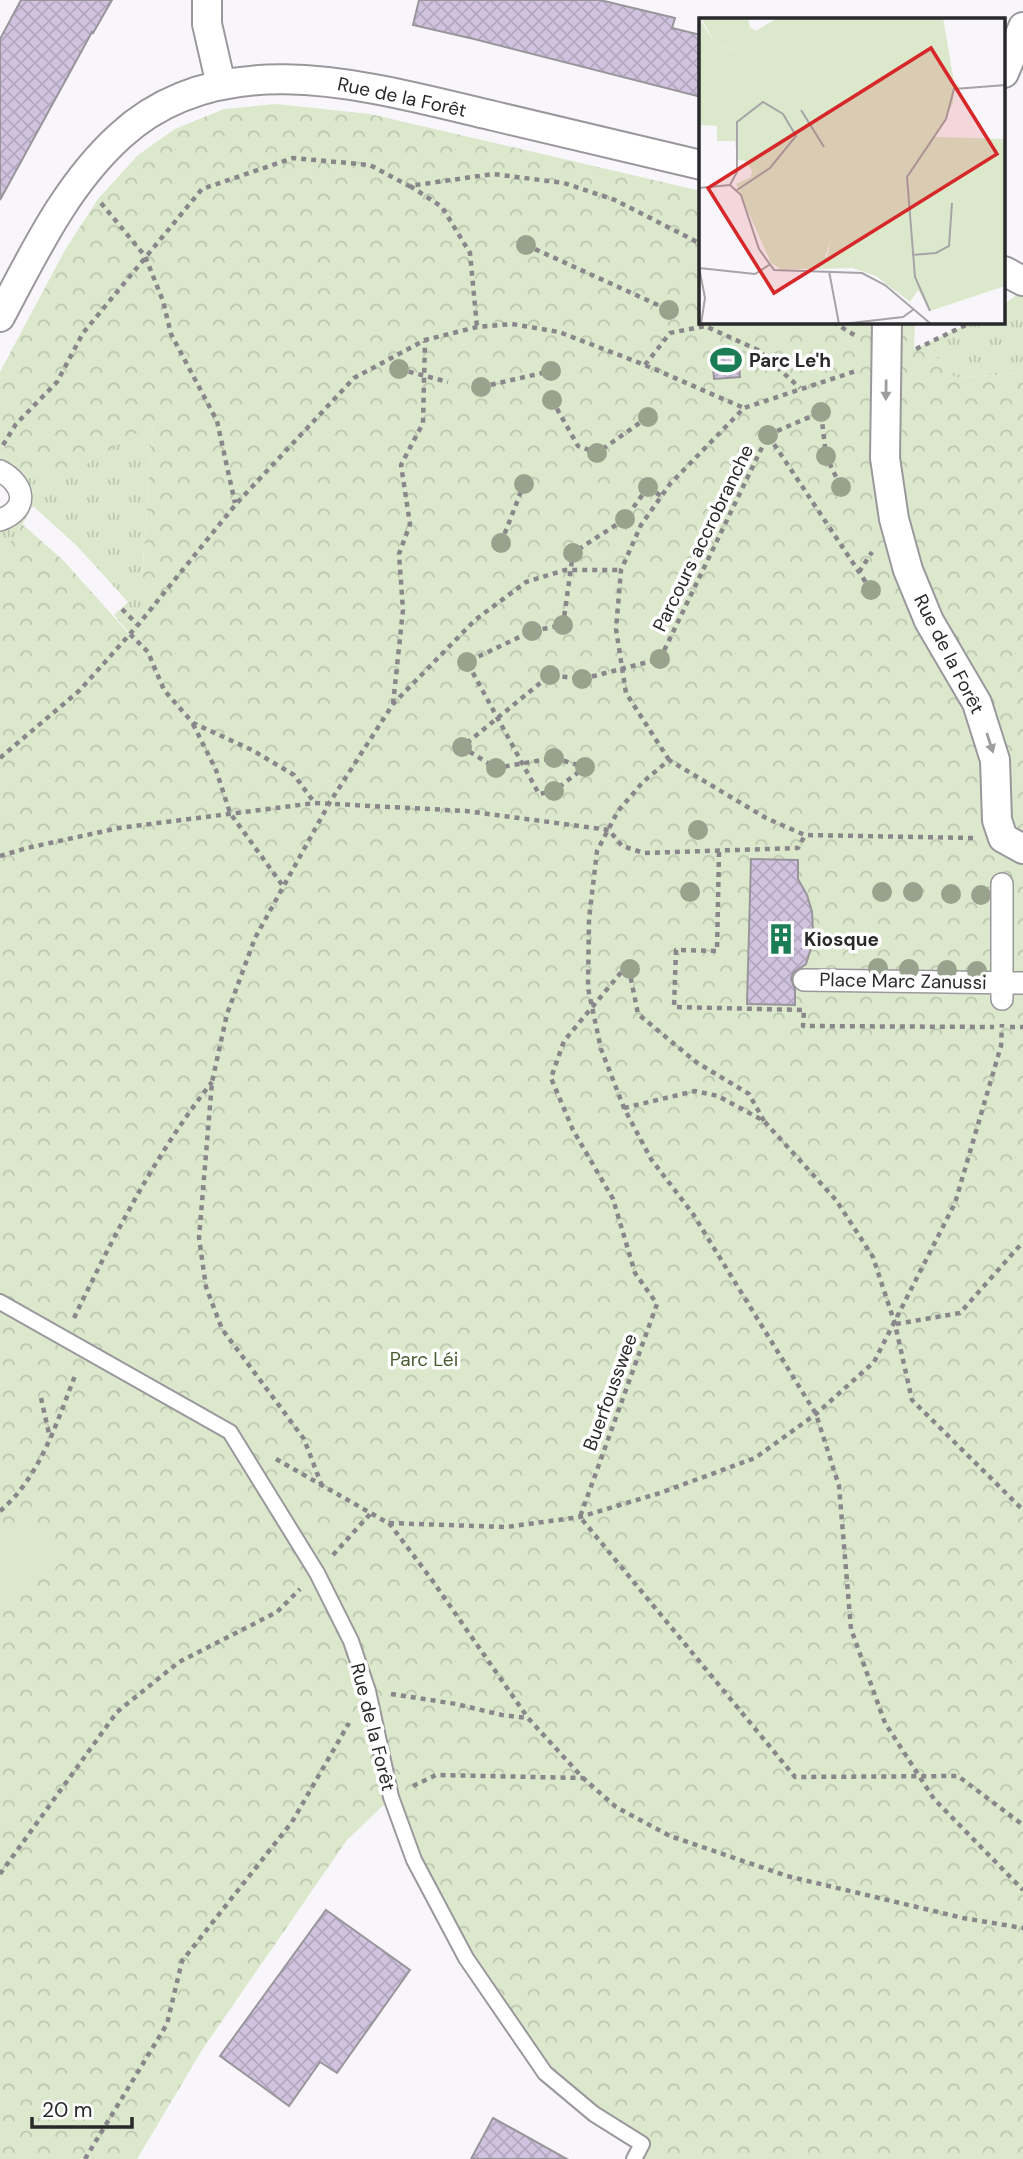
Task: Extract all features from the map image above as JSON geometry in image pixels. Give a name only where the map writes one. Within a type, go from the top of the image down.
[{"type":"street","points":[[207,0],[207,24],[221,85]]},
{"type":"street","points":[[1006,68],[1023,27]]},
{"type":"street","name":"Rue de la Forêt","points":[[0,317],[43,237],[83,175],[120,135],[165,103],[221,85],[279,78],[374,88],[699,165]]},
{"type":"street","points":[[1006,272],[1023,281]]},
{"type":"street","name":"Rue de la Forêt","points":[[887,324],[885,458],[894,519],[908,570],[929,621],[977,703],[995,760],[997,820],[1013,844]]},
{"type":"street","points":[[0,471],[13,478],[20,486],[21,498],[10,517],[0,520]]},
{"type":"street","name":"Place Marc Zanussi","points":[[804,980],[1007,996],[1002,884]]},
{"type":"lane","name":"Rue de la Forêt","points":[[0,1302],[230,1432],[317,1573],[351,1641],[368,1691],[391,1797],[414,1860],[466,1958],[545,2074],[594,2114],[642,2144],[634,2159]]},
{"type":"path","points":[[0,456],[16,424],[57,382],[83,333],[202,189],[293,158],[370,164],[442,206],[470,253],[477,327]]},
{"type":"path","points":[[409,186],[493,174],[564,183],[615,200],[699,243]]},
{"type":"path","points":[[98,199],[145,256],[163,301],[171,334],[217,421],[236,504]]},
{"type":"path","points":[[526,245],[669,310]]},
{"type":"path","points":[[0,758],[80,690],[138,625],[236,504],[354,378],[425,340],[477,327],[512,324],[559,332],[645,365],[744,408]]},
{"type":"path","points":[[967,324],[886,360],[744,408],[670,484],[641,526],[621,569],[615,629],[626,693],[669,760],[766,818],[805,835],[1013,844]]},
{"type":"path","points":[[645,365],[670,333],[705,326],[758,351],[800,389]]},
{"type":"path","points":[[393,704],[403,610],[399,554],[410,524],[401,465],[423,423],[425,340]]},
{"type":"path","points":[[399,369],[448,382]]},
{"type":"path","points":[[481,387],[551,372]]},
{"type":"path","points":[[552,400],[578,446],[597,453],[648,417]]},
{"type":"path","points":[[768,435],[821,412],[826,456],[841,488]]},
{"type":"path","name":"Parcours accrobranche","points":[[661,496],[648,487],[625,519],[573,553],[563,625],[532,631],[467,662],[493,710],[500,722],[513,746],[519,758],[526,770],[532,782],[539,794],[554,792],[585,767],[554,758],[543,760],[531,762],[519,764],[495,768],[462,747],[491,723],[501,715],[511,707],[550,675],[582,679],[660,659],[768,435]]},
{"type":"path","name":"Parcours accrobranche","points":[[768,435],[871,590]]},
{"type":"path","points":[[500,543],[524,484]]},
{"type":"path","points":[[322,1486],[304,1438],[222,1329],[206,1287],[199,1238],[212,1082],[227,1014],[255,937],[330,802],[393,704],[475,620],[526,582],[565,570],[621,569]]},
{"type":"path","points":[[122,608],[138,625]]},
{"type":"path","points":[[130,634],[148,652],[163,690],[193,723],[216,770],[230,814],[284,887]]},
{"type":"path","points":[[193,723],[252,750],[294,775],[315,803]]},
{"type":"path","points":[[669,760],[634,792],[618,811],[597,851],[589,919],[588,988],[601,1049],[624,1108],[651,1159],[693,1214],[816,1413],[839,1486],[851,1629],[885,1723],[934,1799],[1023,1890]]},
{"type":"path","points":[[0,856],[119,828],[330,802],[466,811],[609,830],[622,846],[644,853],[798,848],[805,835]]},
{"type":"path","name":"Buerfousswee","points":[[580,1517],[657,1304],[635,1273],[613,1199],[573,1130],[551,1078],[564,1041],[628,964],[638,1014],[696,1062],[748,1094],[764,1121]]},
{"type":"path","points":[[388,1523],[506,1527],[580,1517],[660,1493],[755,1458],[816,1413],[874,1362],[955,1203],[1001,1046],[1007,996]]},
{"type":"path","points":[[64,1338],[102,1260],[182,1120],[212,1082]]},
{"type":"path","points":[[624,1108],[695,1091],[718,1096],[764,1121],[836,1200],[873,1257],[895,1324],[912,1400],[1023,1510]]},
{"type":"path","points":[[895,1324],[960,1312],[1023,1242]]},
{"type":"path","points":[[0,1511],[31,1473],[51,1438],[85,1349]]},
{"type":"path","points":[[41,1398],[51,1438]]},
{"type":"path","points":[[274,1458],[388,1523],[432,1580],[528,1718],[583,1778],[616,1808],[670,1836],[786,1876],[963,1918],[1023,1928]]},
{"type":"path","points":[[0,1874],[117,1712],[179,1662],[277,1612],[317,1573],[371,1513]]},
{"type":"path","points":[[580,1517],[795,1777],[958,1776],[1023,1825]]},
{"type":"path","points":[[85,2159],[167,2024],[182,1961],[292,1822],[368,1691],[528,1718]]},
{"type":"path","points":[[391,1797],[436,1774],[583,1778]]},
{"type":"green space","name":"Parc Léi","points":[[276,104],[370,114],[699,191],[699,324],[915,324],[914,349],[925,344],[955,378],[1023,373],[1023,2159],[639,2159],[642,2144],[545,2073],[466,1958],[391,1798],[347,1840],[202,2050],[137,2159],[0,2159],[0,562],[21,523],[64,561],[129,634],[159,600],[142,578],[153,423],[80,468],[12,475],[4,445],[0,443],[0,372],[65,250],[98,199],[138,155],[175,129],[224,109]]},
{"type":"green space","points":[[1023,286],[1023,373],[955,378],[925,344],[968,324],[1006,324],[1006,303]]},
{"type":"green space","points":[[153,423],[142,578],[159,600],[130,634],[114,615],[128,602],[77,546],[33,506],[0,562],[0,520],[17,508],[0,471],[0,443],[4,445]]},
{"type":"green space","points":[[27,1520],[60,1564],[0,1609],[0,1540]]},
{"type":"building","points":[[21,0],[112,0],[0,200],[0,39]]},
{"type":"building","points":[[419,0],[600,0],[675,18],[672,28],[699,35],[699,96],[474,39],[413,25]]},
{"type":"building","name":"Parc Le'h","points":[[738,351],[740,377],[714,379],[712,353]]},
{"type":"building","name":"Kiosque","points":[[751,859],[798,860],[798,879],[812,912],[813,930],[806,964],[793,973],[791,979],[795,989],[795,1005],[747,1004]]},
{"type":"building","points":[[326,1910],[410,1970],[337,2073],[320,2062],[289,2106],[220,2056]]},
{"type":"building","points":[[493,2118],[513,2129],[567,2159],[471,2159]]},
{"type":"place","name":"Parc Le'h","points":[[726,360]]},
{"type":"place","name":"Kiosque","points":[[781,939]]}]
